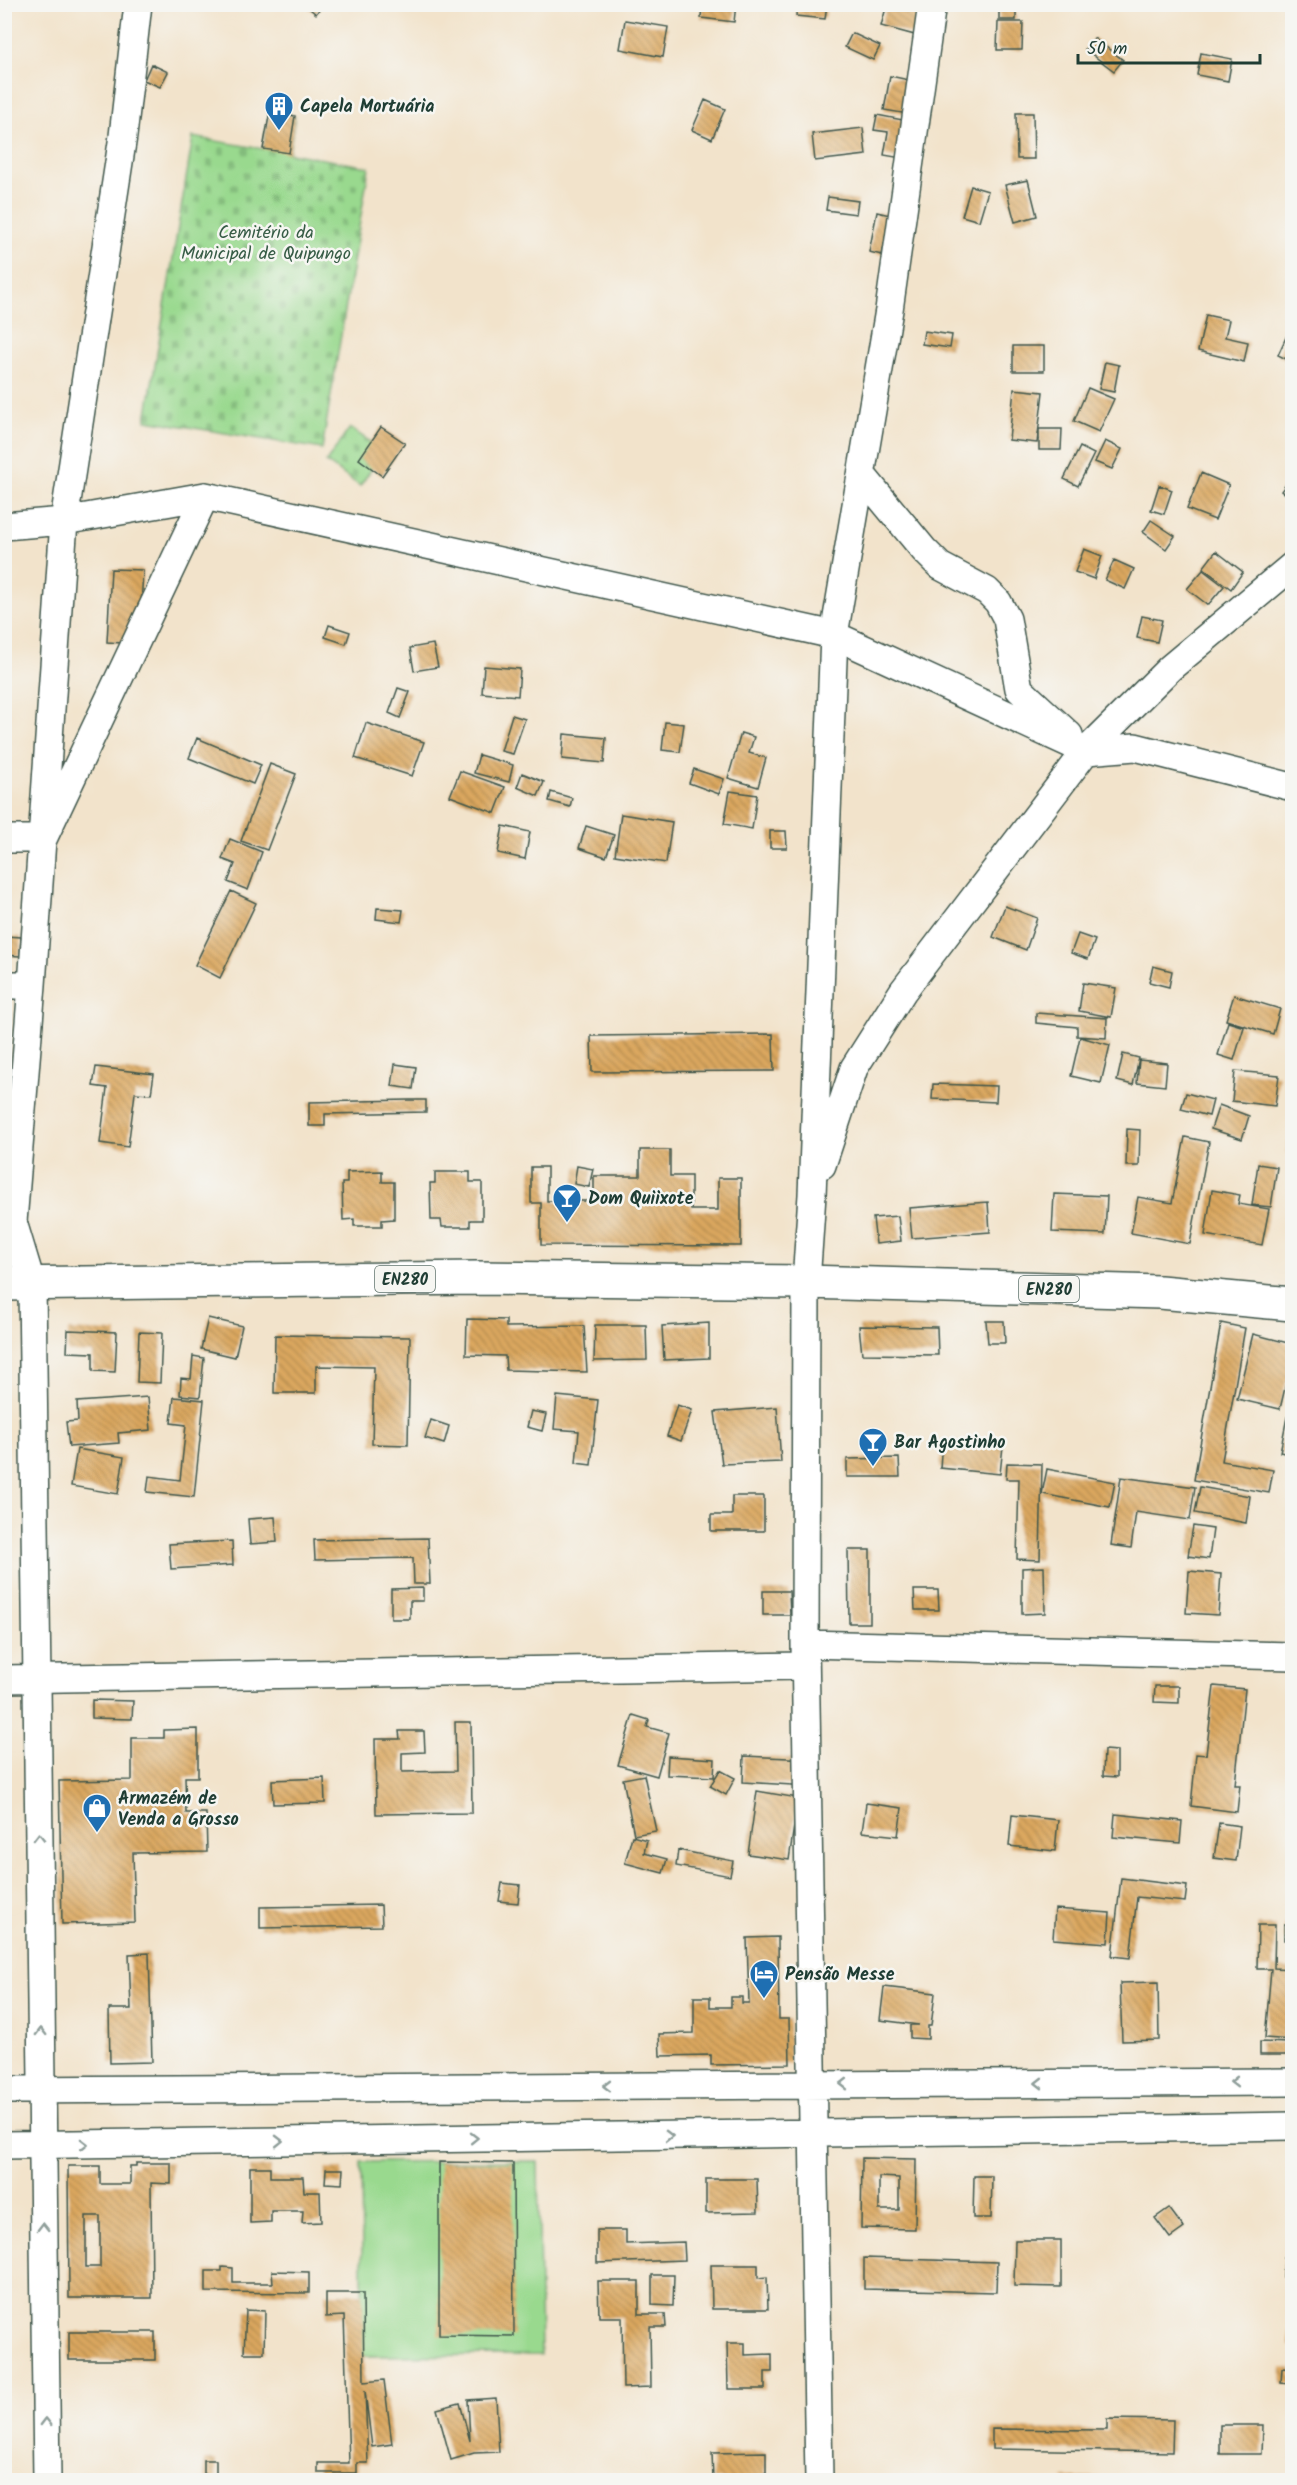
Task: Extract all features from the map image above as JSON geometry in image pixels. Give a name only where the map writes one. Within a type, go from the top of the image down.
[{"type":"main road","name":"EN280","points":[[18,1285],[476,1278],[806,1282],[1160,1292],[1293,1304]]},
{"type":"street","points":[[46,2481],[37,1678],[18,1285],[9,1232],[32,985],[64,521],[123,136],[138,4]]},
{"type":"street","points":[[819,2481],[805,1655],[806,1282],[812,1195],[834,634],[889,310],[933,4]]},
{"type":"street","points":[[862,475],[940,566],[987,591],[998,602],[1007,619],[1019,689],[1086,751]]},
{"type":"street","points":[[43,839],[205,496]]},
{"type":"street","points":[[4,526],[64,521],[205,496],[834,634],[1086,751],[1135,747],[1293,788]]},
{"type":"street","points":[[812,1195],[854,1068],[903,990],[1086,751],[1170,668],[1293,566]]},
{"type":"street","points":[[4,839],[43,839]]},
{"type":"street","points":[[4,985],[32,985]]},
{"type":"street","points":[[4,1679],[805,1655],[1293,1656]]},
{"type":"street","points":[[4,2090],[1293,2082]]},
{"type":"street","points":[[4,2145],[1293,2126]]},
{"type":"green space","name":"Cemitério da Municipal de Quipungo","points":[[270,111],[295,116],[289,153],[369,167],[322,449],[146,420],[193,137],[263,149]]},
{"type":"green space","points":[[350,428],[384,451],[360,486],[326,462]]},
{"type":"green space","points":[[538,2161],[541,2355],[363,2356],[361,2162]]},
{"type":"building","points":[[304,4],[323,4],[316,14]]},
{"type":"building","points":[[702,4],[736,4],[734,22],[701,18]]},
{"type":"building","points":[[797,4],[827,4],[825,19],[796,16]]},
{"type":"building","points":[[887,4],[930,4],[922,37],[881,26]]},
{"type":"building","points":[[999,4],[1016,4],[1016,20],[999,20]]},
{"type":"building","points":[[625,20],[668,27],[663,57],[620,49]]},
{"type":"building","points":[[998,22],[1023,22],[1022,50],[997,50]]},
{"type":"building","points":[[852,33],[880,46],[873,60],[845,47]]},
{"type":"building","points":[[1094,38],[1123,60],[1114,71],[1085,49]]},
{"type":"building","points":[[1201,53],[1232,59],[1228,81],[1197,75]]},
{"type":"building","points":[[151,64],[168,72],[160,87],[144,80]]},
{"type":"building","points":[[890,76],[914,81],[908,114],[884,110]]},
{"type":"building","points":[[705,100],[725,109],[712,139],[692,130]]},
{"type":"building","name":"Capela Mortuária","points":[[270,111],[295,116],[289,153],[263,149]]},
{"type":"building","points":[[1016,113],[1033,113],[1034,159],[1017,159]]},
{"type":"building","points":[[877,115],[908,121],[901,158],[884,155],[888,132],[874,130]]},
{"type":"building","points":[[863,128],[866,155],[815,161],[812,134]]},
{"type":"building","points":[[1028,180],[1037,216],[1015,222],[1005,185]]},
{"type":"building","points":[[971,186],[988,191],[979,221],[962,216]]},
{"type":"building","points":[[828,197],[858,201],[856,214],[826,210]]},
{"type":"building","points":[[877,212],[890,215],[882,255],[869,252]]},
{"type":"building","points":[[1206,315],[1229,320],[1225,337],[1248,342],[1244,362],[1198,351]]},
{"type":"building","points":[[924,331],[952,335],[950,348],[922,344]]},
{"type":"building","points":[[1288,333],[1292,335],[1292,362],[1278,355]]},
{"type":"building","points":[[1013,346],[1044,346],[1044,371],[1013,371]]},
{"type":"building","points":[[1105,362],[1119,365],[1114,392],[1099,389]]},
{"type":"building","points":[[1088,388],[1114,399],[1099,432],[1074,421]]},
{"type":"building","points":[[1014,389],[1043,392],[1037,443],[1009,440]]},
{"type":"building","points":[[381,427],[405,443],[382,476],[359,459]]},
{"type":"building","points":[[1039,429],[1062,429],[1061,450],[1039,450]]},
{"type":"building","points":[[1105,441],[1122,449],[1112,469],[1095,462]]},
{"type":"building","points":[[1080,447],[1094,454],[1078,486],[1064,479]]},
{"type":"building","points":[[1201,473],[1229,485],[1215,520],[1187,509]]},
{"type":"building","points":[[1292,476],[1292,500],[1281,491]]},
{"type":"building","points":[[1159,485],[1172,490],[1164,514],[1151,510]]},
{"type":"building","points":[[1151,520],[1175,536],[1166,549],[1143,532]]},
{"type":"building","points":[[1084,549],[1102,556],[1094,579],[1075,572]]},
{"type":"building","points":[[1216,551],[1243,572],[1231,589],[1203,568]]},
{"type":"building","points":[[1114,560],[1134,569],[1125,589],[1105,580]]},
{"type":"building","points":[[111,569],[143,570],[139,644],[107,642]]},
{"type":"building","points":[[1203,570],[1224,586],[1208,605],[1187,589]]},
{"type":"building","points":[[1142,616],[1162,620],[1157,642],[1137,638]]},
{"type":"building","points":[[329,625],[350,632],[346,644],[325,637]]},
{"type":"building","points":[[433,644],[438,667],[414,671],[410,648]]},
{"type":"building","points":[[484,666],[520,669],[518,696],[482,693]]},
{"type":"building","points":[[398,688],[410,692],[400,718],[389,713]]},
{"type":"building","points":[[512,715],[525,719],[513,754],[501,751]]},
{"type":"building","points":[[665,722],[684,724],[680,752],[662,750]]},
{"type":"building","points":[[366,723],[424,742],[412,776],[355,758]]},
{"type":"building","points":[[741,733],[754,737],[749,753],[766,758],[758,787],[728,778]]},
{"type":"building","points":[[564,734],[606,738],[604,763],[562,759]]},
{"type":"building","points":[[197,738],[261,765],[253,784],[189,758]]},
{"type":"building","points":[[479,755],[513,765],[509,782],[474,773]]},
{"type":"building","points":[[270,764],[296,774],[267,850],[241,841]]},
{"type":"building","points":[[694,769],[724,779],[719,794],[689,783]]},
{"type":"building","points":[[460,771],[505,787],[495,813],[450,796]]},
{"type":"building","points":[[522,773],[544,782],[538,796],[517,787]]},
{"type":"building","points":[[730,791],[757,795],[752,829],[724,824]]},
{"type":"building","points":[[551,792],[572,798],[570,807],[549,801]]},
{"type":"building","points":[[621,814],[672,822],[666,863],[615,855]]},
{"type":"building","points":[[503,826],[530,832],[525,859],[498,853]]},
{"type":"building","points":[[586,826],[614,835],[606,857],[579,848]]},
{"type":"building","points":[[770,831],[786,831],[787,848],[770,848]]},
{"type":"building","points":[[230,839],[262,852],[248,890],[228,882],[235,864],[222,859]]},
{"type":"building","points":[[231,891],[256,903],[220,978],[195,965]]},
{"type":"building","points":[[1005,906],[1037,918],[1026,950],[993,937]]},
{"type":"building","points":[[377,908],[403,910],[401,922],[376,919]]},
{"type":"building","points":[[1078,934],[1095,940],[1088,959],[1071,953]]},
{"type":"building","points":[[4,936],[21,937],[20,956],[4,955]]},
{"type":"building","points":[[1153,966],[1172,971],[1169,987],[1149,982]]},
{"type":"building","points":[[1083,983],[1116,988],[1111,1017],[1079,1011]]},
{"type":"building","points":[[1234,995],[1280,1009],[1273,1034],[1226,1020]]},
{"type":"building","points":[[1036,1013],[1107,1018],[1106,1038],[1077,1036],[1077,1027],[1036,1023]]},
{"type":"building","points":[[1228,1022],[1244,1027],[1234,1060],[1218,1055]]},
{"type":"building","points":[[773,1034],[774,1071],[592,1072],[591,1036]]},
{"type":"building","points":[[1080,1037],[1110,1045],[1101,1083],[1071,1076]]},
{"type":"building","points":[[1123,1054],[1139,1058],[1133,1085],[1117,1081]]},
{"type":"building","points":[[1139,1060],[1167,1063],[1165,1086],[1137,1083]]},
{"type":"building","points":[[395,1064],[416,1067],[413,1089],[392,1086]]},
{"type":"building","points":[[96,1067],[154,1074],[151,1094],[135,1093],[128,1147],[100,1143],[107,1088],[93,1086]]},
{"type":"building","points":[[1235,1071],[1279,1075],[1275,1106],[1232,1101]]},
{"type":"building","points":[[933,1084],[997,1086],[996,1102],[932,1099]]},
{"type":"building","points":[[1186,1093],[1213,1100],[1209,1116],[1181,1109]]},
{"type":"building","points":[[426,1100],[426,1112],[325,1114],[325,1126],[309,1126],[309,1102]]},
{"type":"building","points":[[1219,1105],[1249,1116],[1242,1139],[1211,1129]]},
{"type":"building","points":[[1292,1126],[1292,1155],[1286,1153]]},
{"type":"building","points":[[1127,1129],[1140,1130],[1139,1166],[1126,1166]]},
{"type":"building","points":[[1185,1137],[1209,1142],[1190,1244],[1131,1233],[1138,1197],[1172,1203]]},
{"type":"building","points":[[640,1150],[670,1150],[670,1176],[691,1176],[691,1210],[718,1210],[718,1178],[741,1178],[741,1246],[541,1245],[541,1203],[531,1203],[531,1167],[547,1167],[547,1201],[594,1201],[594,1176],[640,1176]]},
{"type":"building","points":[[1258,1164],[1277,1167],[1271,1207],[1252,1205]]},
{"type":"building","points":[[577,1166],[593,1169],[589,1187],[574,1184]]},
{"type":"building","points":[[382,1171],[382,1182],[394,1182],[394,1219],[382,1220],[382,1226],[354,1226],[354,1219],[343,1220],[342,1183],[347,1183],[347,1172]]},
{"type":"building","points":[[435,1172],[470,1172],[470,1182],[482,1182],[482,1220],[470,1220],[470,1227],[442,1227],[441,1220],[431,1220],[430,1183],[435,1183]]},
{"type":"building","points":[[1212,1190],[1240,1195],[1238,1204],[1269,1209],[1262,1245],[1205,1235]]},
{"type":"building","points":[[1054,1194],[1107,1196],[1105,1234],[1052,1232]]},
{"type":"building","points":[[988,1202],[990,1232],[912,1238],[909,1208]]},
{"type":"building","points":[[898,1216],[901,1241],[876,1244],[873,1218]]},
{"type":"building","points":[[208,1318],[242,1326],[235,1357],[201,1349]]},
{"type":"building","points":[[467,1319],[506,1320],[506,1327],[584,1326],[587,1372],[506,1370],[505,1356],[466,1355]]},
{"type":"building","points":[[986,1321],[1004,1321],[1005,1343],[988,1343]]},
{"type":"building","points":[[709,1323],[709,1358],[664,1360],[662,1326]]},
{"type":"building","points":[[1221,1323],[1245,1328],[1222,1461],[1273,1470],[1269,1493],[1194,1480]]},
{"type":"building","points":[[595,1325],[646,1325],[647,1360],[594,1361]]},
{"type":"building","points":[[859,1326],[937,1327],[938,1355],[862,1354]]},
{"type":"building","points":[[68,1330],[117,1332],[115,1372],[93,1371],[93,1353],[67,1352]]},
{"type":"building","points":[[139,1332],[162,1333],[160,1383],[137,1382]]},
{"type":"building","points":[[1253,1334],[1292,1344],[1292,1358],[1280,1409],[1237,1399]]},
{"type":"building","points":[[275,1335],[410,1337],[408,1445],[372,1444],[374,1367],[316,1366],[316,1393],[274,1393]]},
{"type":"building","points":[[193,1356],[204,1358],[200,1397],[180,1395],[181,1378],[191,1379]]},
{"type":"building","points":[[557,1396],[598,1400],[591,1465],[576,1463],[579,1431],[554,1429]]},
{"type":"building","points":[[148,1397],[151,1430],[118,1433],[119,1443],[69,1447],[66,1422],[78,1421],[77,1402]]},
{"type":"building","points":[[174,1397],[204,1400],[194,1497],[147,1492],[149,1476],[180,1480],[186,1425],[171,1423]]},
{"type":"building","points":[[677,1405],[692,1410],[681,1441],[667,1436]]},
{"type":"building","points":[[777,1407],[781,1462],[722,1464],[715,1412]]},
{"type":"building","points":[[531,1411],[546,1414],[542,1431],[527,1427]]},
{"type":"building","points":[[1287,1417],[1292,1419],[1292,1455],[1280,1452]]},
{"type":"building","points":[[431,1420],[449,1426],[444,1444],[425,1438]]},
{"type":"building","points":[[942,1440],[1003,1446],[1000,1474],[940,1468]]},
{"type":"building","points":[[77,1449],[124,1457],[118,1494],[71,1486]]},
{"type":"building","name":"Bar Agostinho","points":[[899,1458],[900,1477],[847,1477],[847,1459]]},
{"type":"building","points":[[1007,1463],[1042,1464],[1040,1560],[1017,1559],[1019,1479],[1006,1479]]},
{"type":"building","points":[[1047,1469],[1115,1482],[1110,1507],[1042,1494]]},
{"type":"building","points":[[1121,1477],[1195,1487],[1190,1520],[1136,1512],[1131,1548],[1111,1545]]},
{"type":"building","points":[[1200,1487],[1250,1496],[1246,1523],[1195,1513]]},
{"type":"building","points":[[732,1496],[764,1496],[764,1531],[711,1531],[711,1515],[732,1515]]},
{"type":"building","points":[[275,1517],[277,1542],[250,1544],[248,1519]]},
{"type":"building","points":[[1193,1526],[1213,1529],[1209,1559],[1188,1556]]},
{"type":"building","points":[[428,1538],[430,1584],[414,1584],[413,1558],[315,1560],[314,1540]]},
{"type":"building","points":[[232,1541],[233,1565],[171,1569],[169,1544]]},
{"type":"building","points":[[848,1550],[870,1550],[870,1623],[849,1623]]},
{"type":"building","points":[[1044,1567],[1045,1613],[1022,1614],[1022,1568]]},
{"type":"building","points":[[1189,1571],[1221,1574],[1218,1615],[1186,1613]]},
{"type":"building","points":[[423,1588],[423,1601],[410,1601],[410,1619],[391,1619],[391,1589]]},
{"type":"building","points":[[914,1590],[938,1590],[939,1610],[915,1610]]},
{"type":"building","points":[[763,1591],[789,1591],[790,1615],[763,1615]]},
{"type":"building","points":[[1155,1686],[1179,1686],[1179,1703],[1154,1702]]},
{"type":"building","points":[[1214,1686],[1245,1689],[1235,1785],[1240,1785],[1237,1812],[1191,1806],[1196,1754],[1206,1755]]},
{"type":"building","points":[[92,1700],[133,1701],[132,1719],[92,1718]]},
{"type":"building","points":[[633,1715],[649,1720],[647,1727],[669,1733],[657,1776],[618,1765]]},
{"type":"building","points":[[455,1722],[471,1722],[472,1813],[376,1814],[375,1739],[400,1739],[399,1731],[424,1731],[425,1752],[402,1753],[402,1772],[456,1771]]},
{"type":"building","points":[[198,1729],[198,1777],[185,1777],[186,1813],[206,1813],[207,1852],[133,1853],[135,1922],[62,1924],[59,1781],[132,1780],[132,1738],[164,1738],[164,1730]]},
{"type":"building","points":[[1104,1750],[1117,1751],[1117,1777],[1103,1776]]},
{"type":"building","points":[[668,1756],[715,1759],[714,1777],[667,1775]]},
{"type":"building","points":[[744,1756],[810,1759],[809,1786],[743,1782]]},
{"type":"building","points":[[720,1770],[735,1778],[726,1795],[710,1786]]},
{"type":"building","points":[[644,1775],[656,1831],[634,1835],[623,1779]]},
{"type":"building","points":[[324,1778],[325,1803],[273,1804],[272,1780]]},
{"type":"building","points":[[757,1791],[798,1798],[789,1860],[748,1854]]},
{"type":"building","points":[[866,1803],[902,1808],[898,1836],[862,1832]]},
{"type":"building","points":[[1115,1814],[1182,1821],[1180,1843],[1113,1837]]},
{"type":"building","points":[[1012,1815],[1058,1820],[1055,1851],[1009,1846]]},
{"type":"building","points":[[1219,1823],[1240,1826],[1236,1861],[1214,1858]]},
{"type":"building","points":[[632,1836],[647,1840],[644,1853],[667,1859],[663,1873],[625,1863]]},
{"type":"building","points":[[678,1850],[733,1861],[730,1876],[676,1866]]},
{"type":"building","points":[[1121,1878],[1187,1886],[1185,1902],[1137,1897],[1130,1958],[1112,1956]]},
{"type":"building","points":[[502,1883],[520,1885],[518,1903],[499,1901]]},
{"type":"building","points":[[381,1905],[382,1926],[260,1928],[260,1907]]},
{"type":"building","points":[[1055,1909],[1110,1913],[1108,1943],[1053,1939]]},
{"type":"building","points":[[1284,1924],[1292,1924],[1292,1940],[1284,1940]]},
{"type":"building","points":[[1258,1925],[1275,1925],[1274,1968],[1292,1969],[1292,2040],[1265,2038],[1271,1969],[1257,1969]]},
{"type":"building","name":"Pensão Messe","points":[[778,1937],[779,2019],[789,2019],[790,2064],[711,2065],[711,2055],[660,2056],[659,2034],[694,2033],[694,1997],[710,1997],[710,2007],[731,2007],[731,1997],[742,1997],[742,2003],[749,2003],[747,1938]]},
{"type":"building","points":[[149,1953],[152,2062],[110,2063],[109,2009],[131,2009],[129,1954]]},
{"type":"building","points":[[1158,1982],[1159,2040],[1122,2041],[1120,1983]]},
{"type":"building","points":[[884,1987],[935,1993],[931,2026],[928,2026],[928,2039],[910,2038],[910,2025],[919,2025],[880,2020]]},
{"type":"building","points":[[1260,2042],[1289,2043],[1289,2055],[1260,2055]]},
{"type":"building","points":[[862,2158],[916,2159],[915,2229],[861,2228]],"holes":[[[879,2177],[899,2178],[899,2210],[879,2210]]]},
{"type":"building","points":[[439,2162],[513,2163],[514,2336],[439,2335]]},
{"type":"building","points":[[136,2163],[171,2163],[171,2184],[151,2183],[152,2298],[69,2298],[68,2166],[100,2166],[100,2184],[130,2184],[130,2166],[136,2166]],"holes":[[[86,2216],[100,2216],[100,2267],[86,2267]]]},
{"type":"building","points":[[250,2167],[270,2167],[270,2177],[303,2177],[304,2192],[320,2192],[321,2222],[302,2223],[303,2211],[271,2211],[271,2222],[250,2223]]},
{"type":"building","points":[[326,2169],[343,2169],[342,2184],[325,2183]]},
{"type":"building","points":[[974,2176],[992,2176],[991,2218],[973,2218]]},
{"type":"building","points":[[706,2179],[757,2179],[758,2212],[706,2213]]},
{"type":"building","points":[[1169,2208],[1184,2228],[1170,2238],[1155,2218]]},
{"type":"building","points":[[597,2230],[626,2230],[626,2244],[684,2242],[685,2260],[597,2263]]},
{"type":"building","points":[[1015,2240],[1061,2240],[1061,2287],[1014,2286]]},
{"type":"building","points":[[864,2258],[997,2262],[996,2292],[864,2289]]},
{"type":"building","points":[[1284,2258],[1292,2258],[1292,2277],[1283,2277]]},
{"type":"building","points":[[711,2265],[758,2265],[758,2278],[767,2277],[768,2309],[712,2309]]},
{"type":"building","points":[[222,2267],[233,2268],[233,2283],[273,2283],[272,2271],[309,2272],[309,2293],[206,2292],[206,2271],[222,2271]]},
{"type":"building","points":[[652,2275],[674,2275],[673,2306],[652,2305]]},
{"type":"building","points":[[598,2281],[639,2281],[639,2314],[665,2314],[666,2327],[650,2327],[651,2387],[623,2388],[622,2317],[599,2317]]},
{"type":"building","points":[[326,2293],[363,2293],[364,2382],[384,2380],[392,2444],[372,2447],[365,2391],[368,2463],[357,2463],[357,2473],[318,2473],[318,2463],[349,2463],[344,2316],[326,2317]]},
{"type":"building","points":[[1291,2306],[1292,2346],[1289,2346]]},
{"type":"building","points":[[246,2310],[265,2311],[264,2353],[244,2353]]},
{"type":"building","points":[[69,2332],[155,2332],[155,2360],[69,2360]]},
{"type":"building","points":[[727,2343],[745,2343],[745,2355],[772,2354],[772,2372],[765,2372],[765,2389],[728,2389]]},
{"type":"building","points":[[1282,2368],[1292,2369],[1292,2384],[1281,2383]]},
{"type":"building","points":[[496,2398],[499,2452],[474,2453],[451,2460],[437,2409],[460,2403],[470,2441],[468,2400]]},
{"type":"building","points":[[1107,2419],[1173,2420],[1172,2452],[992,2449],[992,2429],[1107,2430]]},
{"type":"building","points":[[1220,2425],[1263,2425],[1262,2454],[1220,2454]]},
{"type":"building","points":[[766,2452],[766,2480],[713,2480],[712,2453]]},
{"type":"building","points":[[204,2460],[216,2460],[216,2480],[204,2480]]},
{"type":"building","points":[[1063,2478],[1117,2478],[1117,2480],[1063,2480]]},
{"type":"place","name":"Capela Mortuária","points":[[279,132]]},
{"type":"place","name":"Dom Quiixote","points":[[567,1224]]},
{"type":"place","name":"Bar Agostinho","points":[[873,1468]]},
{"type":"place","name":"Armazém de Venda a Grosso","points":[[97,1834]]},
{"type":"place","name":"Pensão Messe","points":[[764,2000]]}]
